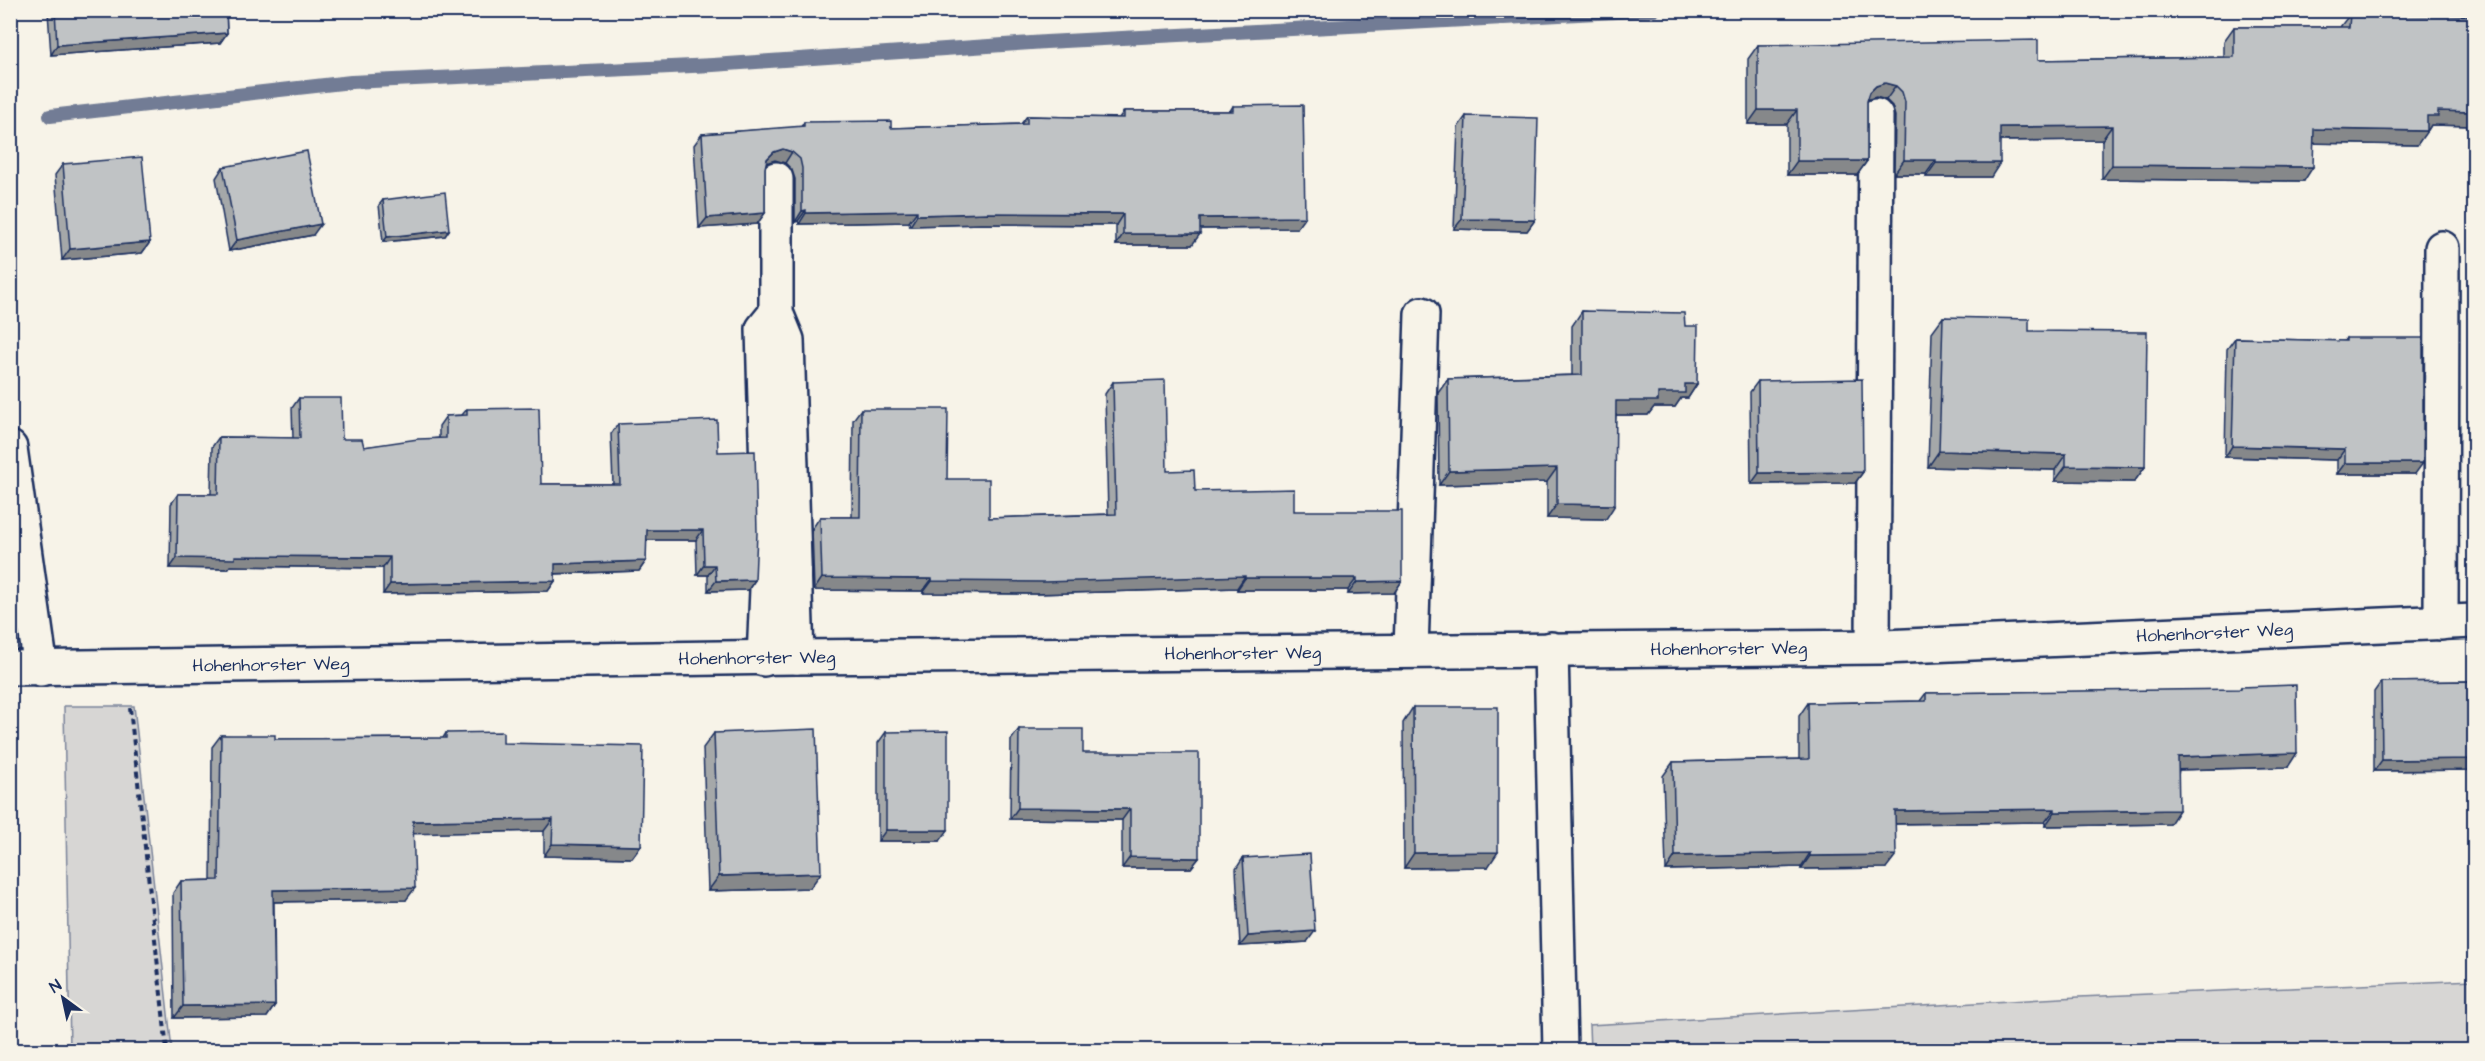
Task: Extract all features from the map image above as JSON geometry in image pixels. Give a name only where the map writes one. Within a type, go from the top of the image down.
[{"type":"street","points":[[1873,646],[1876,116]]},
{"type":"street","points":[[776,179],[776,313],[787,340],[797,657]]},
{"type":"street","points":[[2441,622],[2442,248]]},
{"type":"street","points":[[764,659],[769,543],[763,330],[776,313]]},
{"type":"street","points":[[1411,650],[1422,314]]},
{"type":"street","points":[[10,448],[26,669]]},
{"type":"street","name":"Hohenhorster Weg","points":[[26,669],[797,657],[1873,646],[2475,621]]},
{"type":"street","points":[[1551,649],[1560,1050]]},
{"type":"path","points":[[125,667],[167,1050]]},
{"type":"shaded area","points":[[64,706],[134,706],[172,1050],[70,1050]]},
{"type":"shaded area","points":[[2474,980],[2474,1050],[1590,1050],[1589,1025],[2079,997]]},
{"type":"building","points":[[55,10],[226,10],[227,33],[57,45]]},
{"type":"building","points":[[2474,10],[2475,112],[2438,111],[2438,116],[2427,116],[2427,131],[2314,129],[2313,167],[2112,165],[2112,126],[2000,127],[2000,163],[1936,163],[1936,160],[1904,160],[1905,102],[1902,92],[1896,86],[1885,83],[1876,86],[1870,92],[1867,101],[1867,161],[1797,161],[1797,110],[1758,110],[1758,45],[2038,40],[2038,60],[2234,57],[2234,27],[2349,27],[2350,14],[2474,16]]},
{"type":"building","points":[[1303,105],[1305,217],[1200,218],[1200,234],[1123,234],[1123,214],[917,215],[917,211],[806,213],[806,210],[802,211],[800,159],[792,152],[783,149],[774,152],[767,159],[765,213],[707,218],[702,134],[804,126],[804,122],[891,121],[891,128],[1027,124],[1027,116],[1124,118],[1124,111],[1233,111],[1233,106]]},
{"type":"building","points":[[1466,116],[1538,118],[1535,220],[1462,219]]},
{"type":"building","points":[[307,151],[321,224],[237,240],[223,167]]},
{"type":"building","points":[[142,157],[150,242],[70,249],[63,164]]},
{"type":"building","points":[[445,192],[449,230],[387,237],[383,200]]},
{"type":"building","points":[[1582,311],[1684,313],[1685,326],[1698,326],[1697,384],[1685,384],[1685,393],[1658,393],[1658,401],[1616,401],[1615,505],[1557,504],[1557,468],[1449,471],[1448,379],[1582,375]]},
{"type":"building","points":[[1943,317],[2029,319],[2029,331],[2147,332],[2145,467],[2066,466],[2066,454],[1939,451]]},
{"type":"building","points":[[2235,338],[2346,341],[2346,338],[2423,338],[2423,463],[2345,463],[2345,449],[2232,446]]},
{"type":"building","points":[[1862,379],[1863,472],[1759,473],[1758,381]]},
{"type":"building","points":[[1165,380],[1167,471],[1194,470],[1195,491],[1294,489],[1294,511],[1402,511],[1402,581],[1357,582],[1357,578],[1245,578],[1245,576],[1044,582],[822,578],[820,517],[860,517],[861,409],[948,409],[947,479],[989,479],[989,518],[1116,514],[1113,382]]},
{"type":"building","points":[[299,398],[341,398],[342,439],[362,439],[364,447],[418,439],[446,438],[446,416],[467,415],[467,409],[539,408],[541,484],[620,484],[618,424],[717,420],[718,452],[755,451],[757,533],[755,580],[716,581],[715,565],[704,565],[703,530],[647,530],[646,561],[555,564],[555,581],[390,584],[390,557],[177,558],[178,494],[218,494],[219,437],[300,438]]},
{"type":"building","points":[[2475,681],[2475,759],[2382,760],[2381,682]]},
{"type":"building","points":[[2296,685],[2297,753],[2178,757],[2179,810],[1895,811],[1896,855],[1810,856],[1810,853],[1675,856],[1673,762],[1809,759],[1808,703],[1926,701],[1926,693],[2241,689],[2241,687]]},
{"type":"building","points":[[1413,707],[1498,707],[1498,852],[1414,853]]},
{"type":"building","points":[[816,729],[821,873],[719,876],[714,733]]},
{"type":"building","points":[[1019,729],[1083,729],[1083,753],[1199,753],[1199,858],[1130,857],[1130,809],[1018,808]]},
{"type":"building","points":[[948,731],[948,830],[886,830],[886,732]]},
{"type":"building","points":[[503,732],[503,743],[643,746],[641,846],[552,844],[553,819],[413,821],[415,888],[273,890],[275,1005],[183,1006],[181,881],[219,880],[221,735],[275,735],[275,739],[446,738],[446,733]]},
{"type":"building","points":[[10,736],[13,736],[10,782]]},
{"type":"building","points":[[1310,854],[1315,931],[1248,936],[1243,858]]},
{"type":"waterway","points":[[50,116],[351,82],[713,65],[1046,42],[1654,10]]}]
